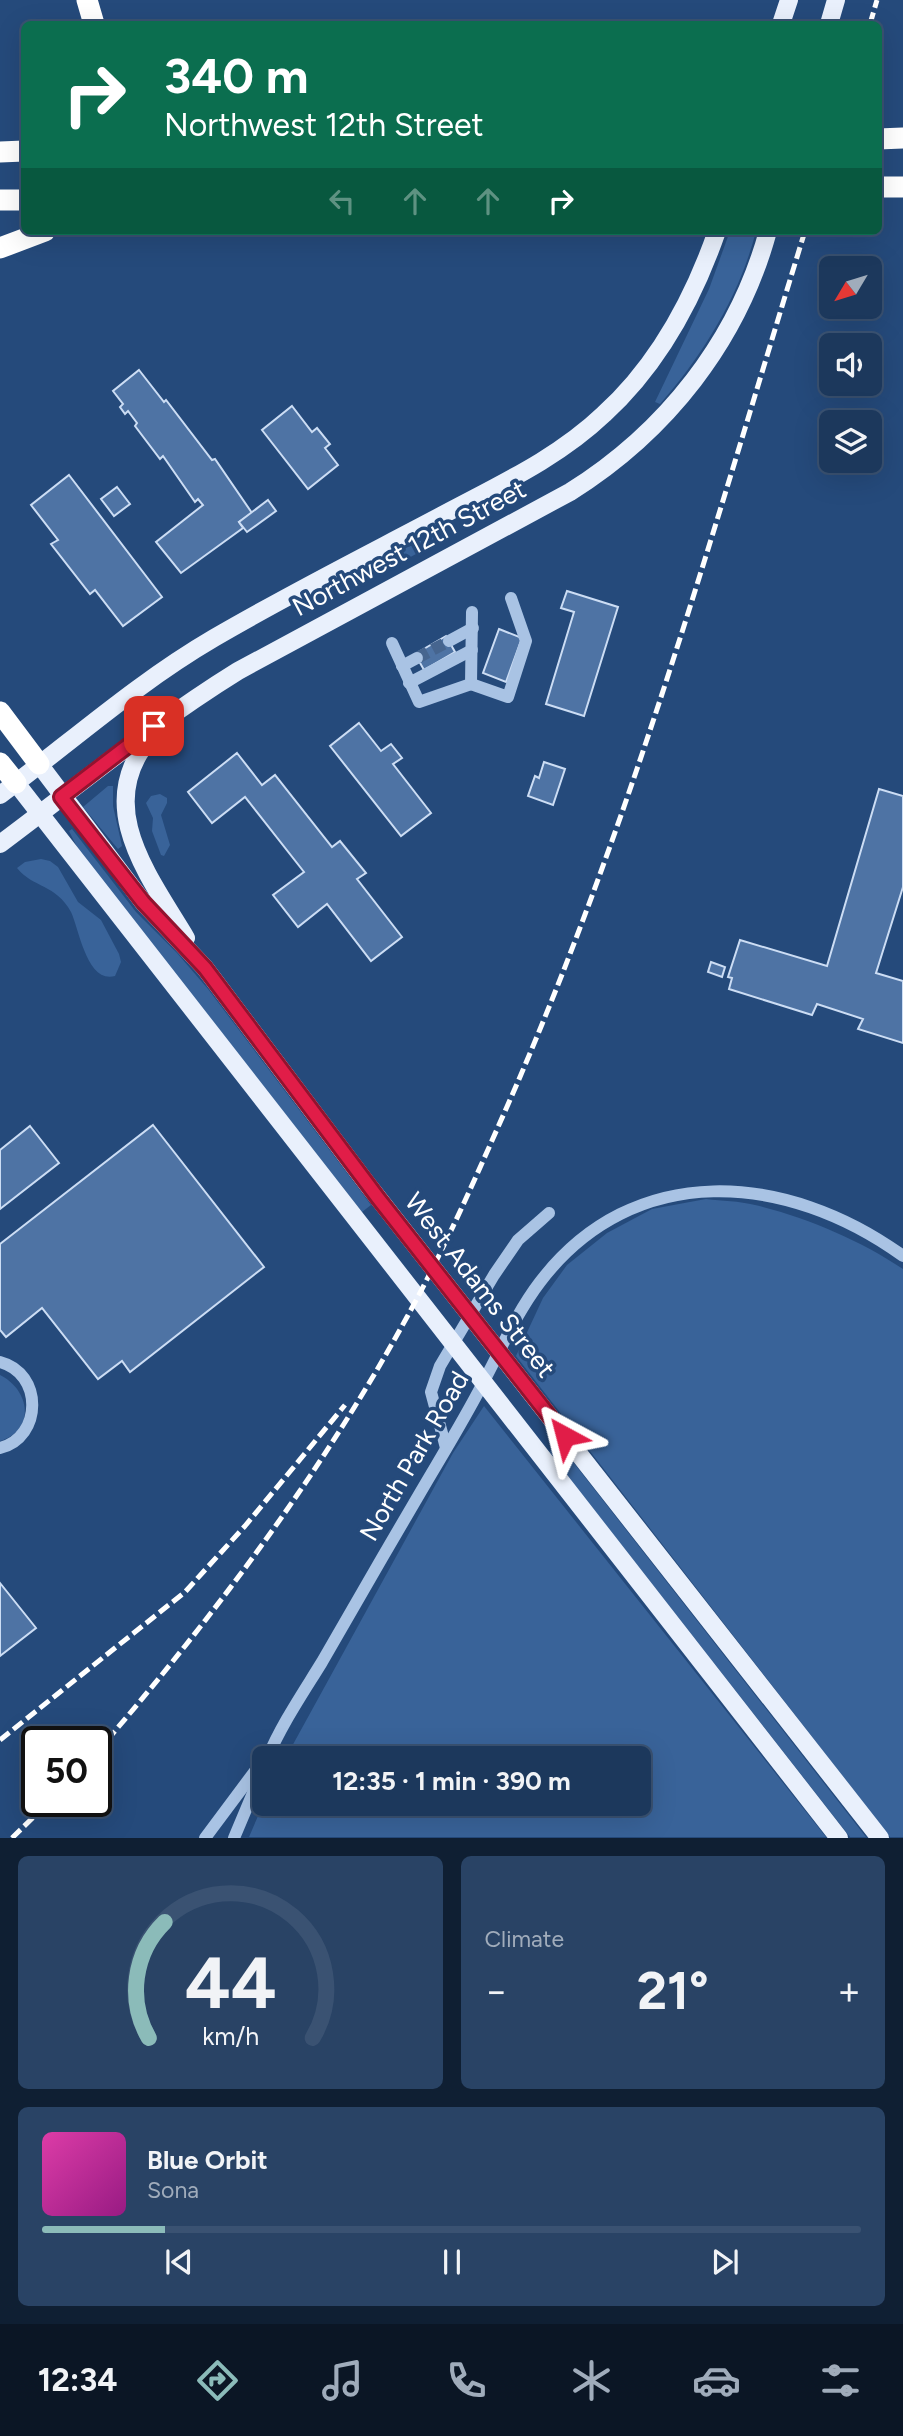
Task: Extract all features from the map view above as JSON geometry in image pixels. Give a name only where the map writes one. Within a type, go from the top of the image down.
[{"type":"highway","points":[[87,0],[93,21]]},
{"type":"highway","points":[[882,139],[903,138]]},
{"type":"highway","points":[[0,152],[21,151]]},
{"type":"highway","points":[[882,187],[903,187]]},
{"type":"highway","points":[[0,200],[21,200]]},
{"type":"highway","points":[[0,248],[34,235]]},
{"type":"highway","points":[[0,712],[39,764]]},
{"type":"highway","points":[[0,763],[8,789]]},
{"type":"main road","points":[[782,21],[789,0]]},
{"type":"main road","points":[[830,21],[836,0]]},
{"type":"main road","name":"Northwest 12th Street","points":[[8,789],[114,706],[214,638],[507,481],[561,449],[583,432],[627,392],[664,344],[691,298],[715,235]]},
{"type":"main road","name":"Northwest 12th Street","points":[[0,844],[169,714],[238,671],[570,492],[614,461],[650,430],[706,366],[731,325],[766,235]]},
{"type":"main road","points":[[169,714],[137,753],[128,774],[126,817],[131,837],[149,877],[205,968]]},
{"type":"main road","name":"West Adams Street","points":[[39,764],[61,797],[143,902],[205,968],[388,1211],[880,1838]]},
{"type":"main road","points":[[8,789],[40,814],[839,1838]]},
{"type":"street","points":[[392,643],[419,702],[471,684],[508,697],[526,641],[511,598]]},
{"type":"street","points":[[471,684],[472,612]]},
{"type":"street","points":[[449,641],[473,628]]},
{"type":"street","points":[[409,683],[472,650]]},
{"type":"street","points":[[401,666],[417,658]]},
{"type":"street","name":"North Park Road","points":[[273,1746],[539,1283],[561,1258],[591,1232],[636,1206],[670,1195],[698,1190],[748,1191],[799,1203],[835,1217],[903,1256]]},
{"type":"street","points":[[446,1448],[431,1392],[440,1366],[518,1240],[549,1213]]},
{"type":"street","points":[[0,1363],[18,1371],[28,1384],[33,1398],[31,1422],[17,1439],[0,1448]]},
{"type":"street","name":"North Park Road","points":[[205,1838],[252,1777]]},
{"type":"street","points":[[234,1838],[252,1795]]},
{"type":"shaded area","points":[[729,235],[755,235],[730,301],[705,345],[660,404],[655,402],[709,289]]},
{"type":"shaded area","points":[[450,526],[453,531],[442,540],[364,582],[342,597],[339,594],[388,557]]},
{"type":"shaded area","points":[[108,786],[113,786],[113,806],[122,846],[118,849],[83,807]]},
{"type":"shaded area","points":[[160,794],[167,798],[161,815],[170,845],[164,856],[161,855],[152,831],[153,818],[146,803],[151,796]]},
{"type":"shaded area","points":[[72,829],[136,912],[208,989],[371,1205],[362,1212],[79,851],[69,831]]},
{"type":"shaded area","points":[[41,859],[58,867],[78,902],[101,920],[121,962],[115,976],[105,976],[97,972],[91,964],[65,903],[17,868],[25,862]]},
{"type":"shaded area","points":[[706,1199],[749,1204],[793,1216],[850,1239],[903,1269],[903,1837],[890,1837],[516,1356],[543,1298],[567,1265],[607,1233],[652,1209]]},
{"type":"shaded area","points":[[0,1375],[18,1390],[25,1410],[19,1428],[12,1436],[0,1441]]},
{"type":"shaded area","points":[[484,1406],[826,1837],[249,1837],[258,1816],[651,1816],[651,1746],[292,1746],[453,1453]]},
{"type":"shaded area","points":[[559,1444],[866,1837],[850,1837],[549,1452]]},
{"type":"building","points":[[139,370],[212,460],[215,459],[252,513],[239,522],[243,528],[181,573],[156,542],[203,505],[198,499],[195,502],[163,456],[160,459],[135,426],[137,423],[128,411],[125,414],[120,407],[123,404],[113,391]]},
{"type":"building","points":[[292,406],[312,432],[317,428],[330,444],[325,448],[338,465],[308,489],[262,430]]},
{"type":"building","points":[[69,475],[162,597],[123,626],[95,590],[90,594],[51,544],[58,540],[31,505]]},
{"type":"building","points":[[117,487],[130,504],[114,516],[101,499]]},
{"type":"building","points":[[268,500],[276,511],[247,532],[239,522]]},
{"type":"building","points":[[567,591],[618,607],[584,716],[546,704],[574,612],[561,608]]},
{"type":"building","points":[[499,629],[522,638],[506,682],[483,673]]},
{"type":"building","points":[[446,636],[455,652],[424,670],[415,654]]},
{"type":"building","points":[[359,723],[381,751],[391,744],[402,758],[393,764],[431,813],[401,836],[330,746]]},
{"type":"building","points":[[237,753],[262,785],[275,775],[332,847],[340,841],[366,873],[357,879],[402,937],[371,961],[327,904],[298,927],[273,895],[304,872],[245,797],[212,823],[188,792]]},
{"type":"building","points":[[544,762],[565,769],[553,805],[528,796],[535,776],[539,778]]},
{"type":"building","points":[[879,789],[903,796],[903,887],[876,973],[903,981],[903,1043],[858,1029],[863,1019],[817,1004],[812,1015],[729,989],[732,978],[728,977],[740,940],[827,966]]},
{"type":"building","points":[[711,962],[725,967],[722,977],[708,972]]},
{"type":"building","points":[[153,1125],[264,1267],[130,1372],[122,1361],[98,1379],[42,1308],[6,1337],[0,1330],[0,1244]]},
{"type":"building","points":[[30,1126],[59,1163],[0,1209],[0,1150]]},
{"type":"building","points":[[0,1583],[36,1628],[0,1656]]},
{"type":"tunnel","points":[[417,658],[449,641]]},
{"type":"railway","points":[[871,21],[877,0]]},
{"type":"railway","points":[[112,1734],[223,1597],[302,1488],[374,1375],[421,1292],[459,1214],[551,1002],[632,785],[804,235]]},
{"type":"railway","points":[[0,1740],[185,1592],[245,1526],[345,1405]]},
{"type":"railway","points":[[12,1838],[34,1817]]},
{"type":"route","points":[[154,726],[61,797],[143,902],[205,968],[378,1198],[565,1436]]}]
